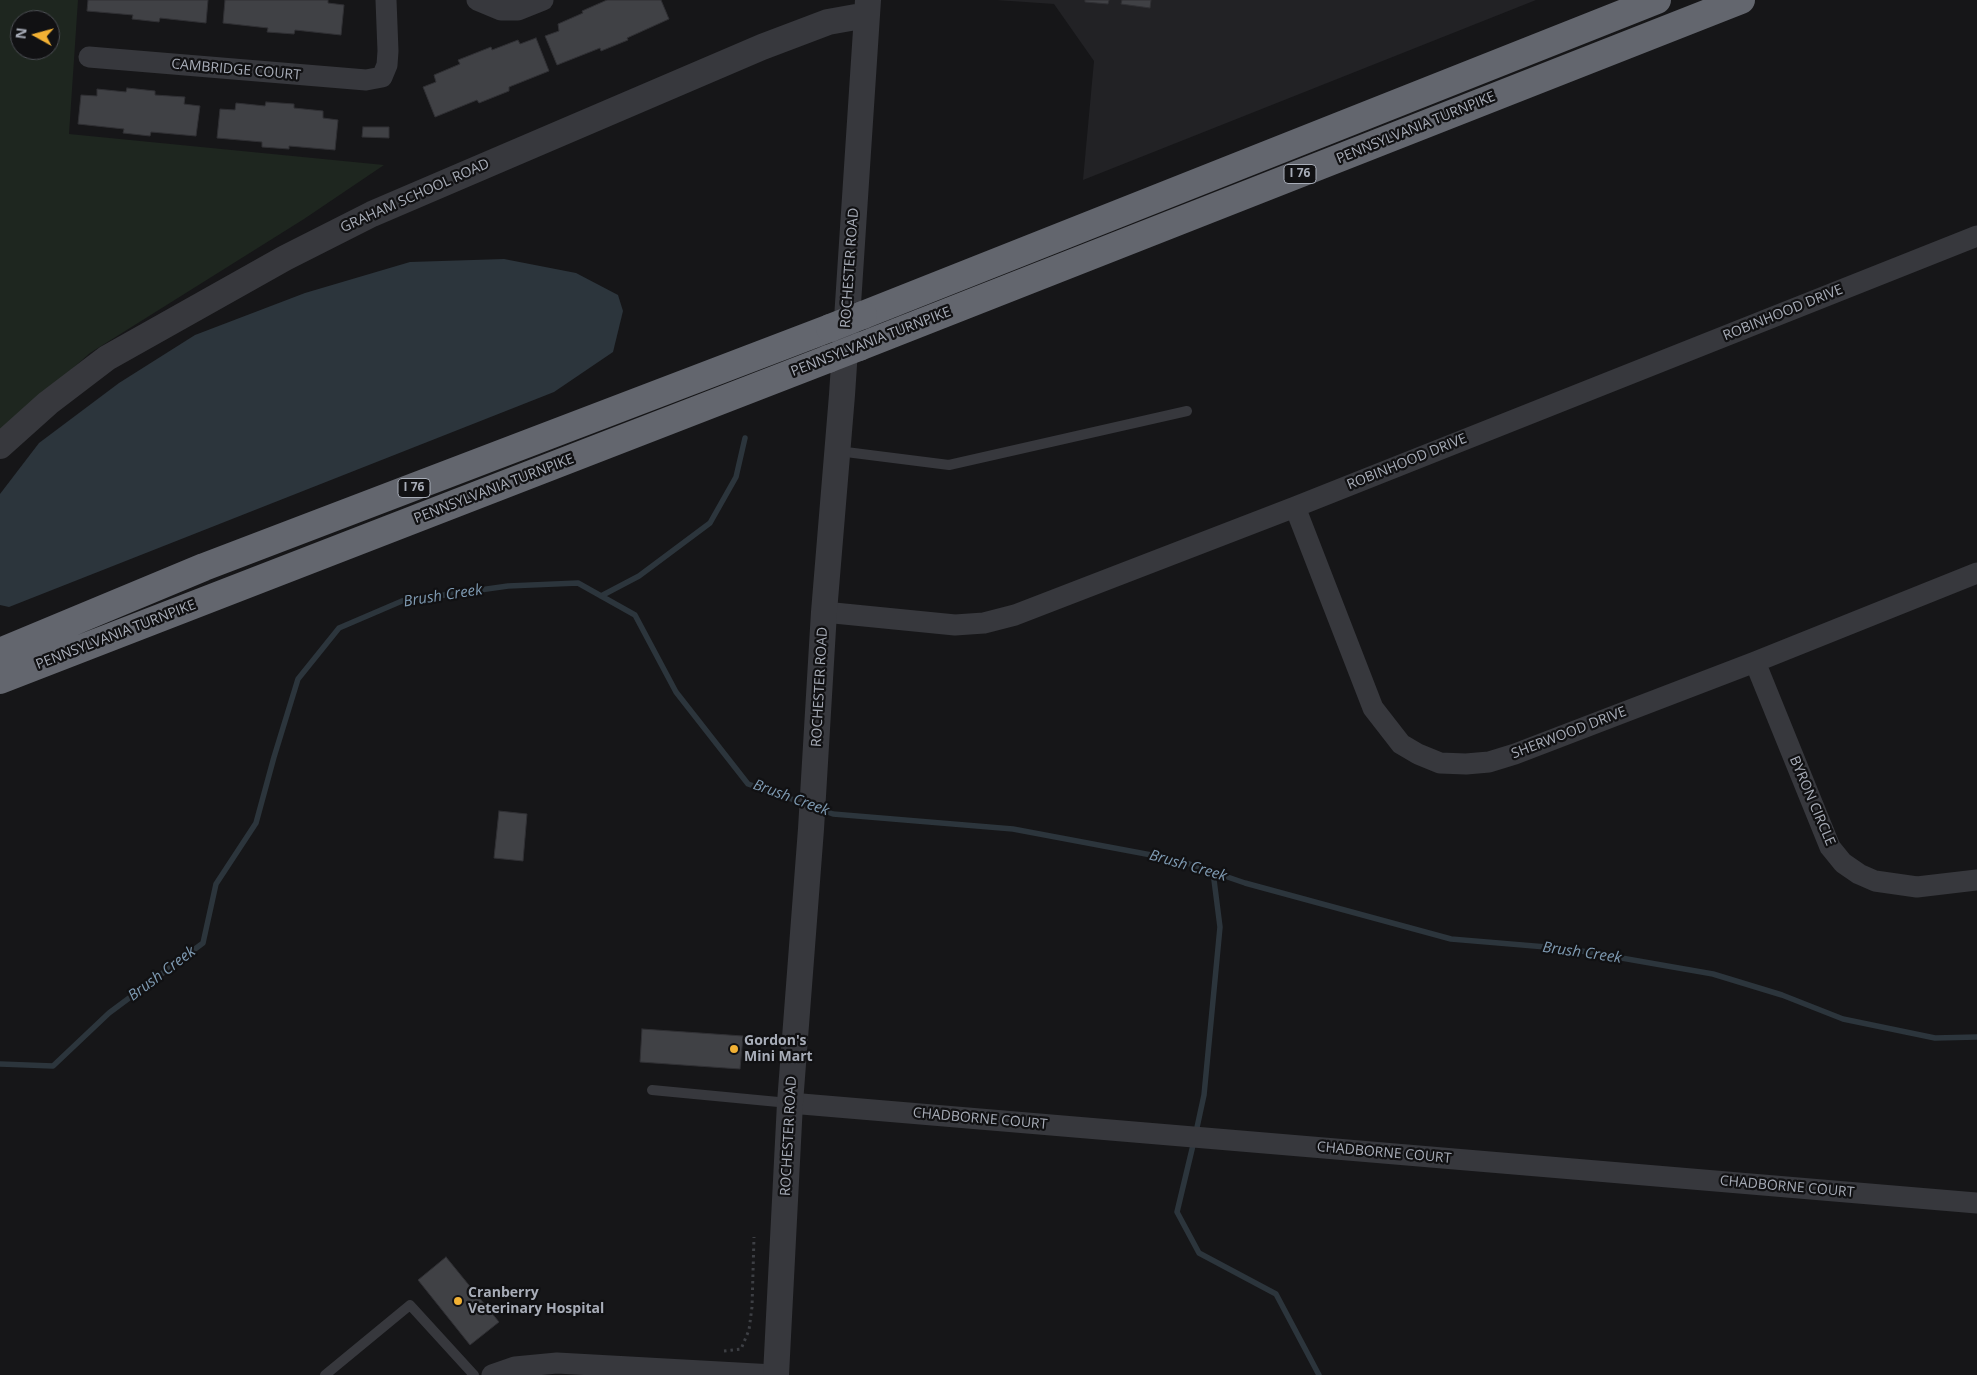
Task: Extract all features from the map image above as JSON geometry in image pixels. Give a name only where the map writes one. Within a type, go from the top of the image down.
[{"type":"highway","name":"PENNSYLVANIA TURNPIKE","points":[[0,652],[204,567],[830,328],[1657,0]]},
{"type":"highway","name":"PENNSYLVANIA TURNPIKE","points":[[0,680],[859,347],[1741,0]]},
{"type":"street","name":"CAMBRIDGE COURT","points":[[89,57],[348,80],[366,80],[382,77],[387,65],[388,51],[386,0]]},
{"type":"street","points":[[485,2],[502,10],[518,10],[543,0]]},
{"type":"street","name":"GRAHAM SCHOOL ROAD","points":[[0,446],[48,403],[107,358],[285,258],[372,214],[762,47],[868,8]]},
{"type":"street","name":"ROCHESTER ROAD","points":[[775,1375],[790,1103],[812,829],[824,612],[868,8]]},
{"type":"street","name":"ROBINHOOD DRIVE","points":[[824,612],[954,625],[984,623],[1014,615],[1295,507],[1977,236]]},
{"type":"street","name":"SHERWOOD DRIVE","points":[[1295,507],[1373,708],[1401,744],[1418,754],[1440,762],[1466,764],[1488,762],[1515,754],[1755,662],[1977,573]]},
{"type":"street","name":"BYRON CIRCLE","points":[[1755,662],[1830,847],[1843,863],[1858,874],[1875,881],[1917,887],[1977,880]]},
{"type":"street","name":"CHADBORNE COURT","points":[[790,1103],[1977,1203]]},
{"type":"street","points":[[492,1375],[515,1367],[557,1363],[658,1372],[709,1366],[775,1375]]},
{"type":"lane","points":[[837,450],[949,465],[1187,411]]},
{"type":"lane","points":[[652,1090],[790,1103]]},
{"type":"lane","points":[[324,1375],[410,1305],[474,1375]]},
{"type":"path","points":[[709,1366],[741,1349],[749,1330],[752,1307],[754,1236]]},
{"type":"shaded area","points":[[0,0],[78,0],[69,134],[384,165],[304,219],[90,353],[0,433]]},
{"type":"shaded area","points":[[996,0],[1536,0],[1083,180],[1094,61],[1054,4]]},
{"type":"shaded area","points":[[504,259],[576,273],[618,295],[623,311],[613,352],[554,392],[9,607],[0,605],[0,494],[39,443],[119,383],[195,335],[305,293],[410,262]]},
{"type":"building","points":[[88,0],[208,0],[206,23],[160,18],[159,22],[132,19],[133,15],[87,11]]},
{"type":"building","points":[[225,0],[328,0],[328,3],[344,5],[341,35],[295,30],[294,34],[267,32],[268,28],[223,23]]},
{"type":"building","points":[[607,0],[661,0],[669,19],[627,38],[628,40],[601,51],[600,48],[557,65],[545,36],[559,31],[558,24]]},
{"type":"building","points":[[1085,0],[1109,0],[1108,4],[1085,2]]},
{"type":"building","points":[[1122,0],[1151,0],[1150,8],[1121,4]]},
{"type":"building","points":[[536,38],[549,71],[509,87],[509,91],[479,103],[477,100],[435,117],[423,87],[436,82],[434,75],[460,64],[458,60],[491,47],[492,50],[518,40],[520,44]]},
{"type":"building","points":[[127,88],[155,91],[155,95],[185,97],[184,104],[200,106],[196,136],[151,132],[150,136],[123,133],[124,129],[78,124],[81,95],[97,96],[97,89],[126,92]]},
{"type":"building","points":[[266,102],[294,104],[294,108],[323,111],[323,118],[338,120],[335,150],[289,146],[289,149],[262,147],[262,142],[217,138],[220,109],[235,110],[236,103],[265,106]]},
{"type":"building","points":[[363,127],[389,127],[389,138],[362,137]]},
{"type":"building","points":[[499,811],[527,814],[523,861],[494,858]]},
{"type":"building","points":[[642,1029],[743,1036],[740,1069],[640,1062]]},
{"type":"building","name":"Cranberry Veterinary Hospital","points":[[446,1257],[499,1322],[470,1345],[418,1280]]},
{"type":"waterway","points":[[601,596],[639,576],[710,523],[736,477],[745,438]]},
{"type":"waterway","name":"Brush Creek","points":[[0,1064],[53,1066],[109,1013],[203,943],[216,884],[256,823],[298,679],[339,628],[402,601],[508,586],[578,583],[635,615],[676,692],[748,784],[806,804]]},
{"type":"waterway","name":"Brush Creek","points":[[819,809],[833,814],[1013,829],[1178,860],[1245,883],[1451,939],[1570,949],[1713,974],[1782,995],[1843,1019],[1935,1038],[1977,1037]]},
{"type":"waterway","points":[[1196,1132],[1204,1095],[1220,927],[1213,872]]},
{"type":"waterway","points":[[1194,1141],[1177,1212],[1199,1253],[1276,1294],[1319,1375]]},
{"type":"place","name":"Gordon's Mini Mart","points":[[734,1049]]},
{"type":"place","name":"Cranberry Veterinary Hospital","points":[[458,1301]]}]
